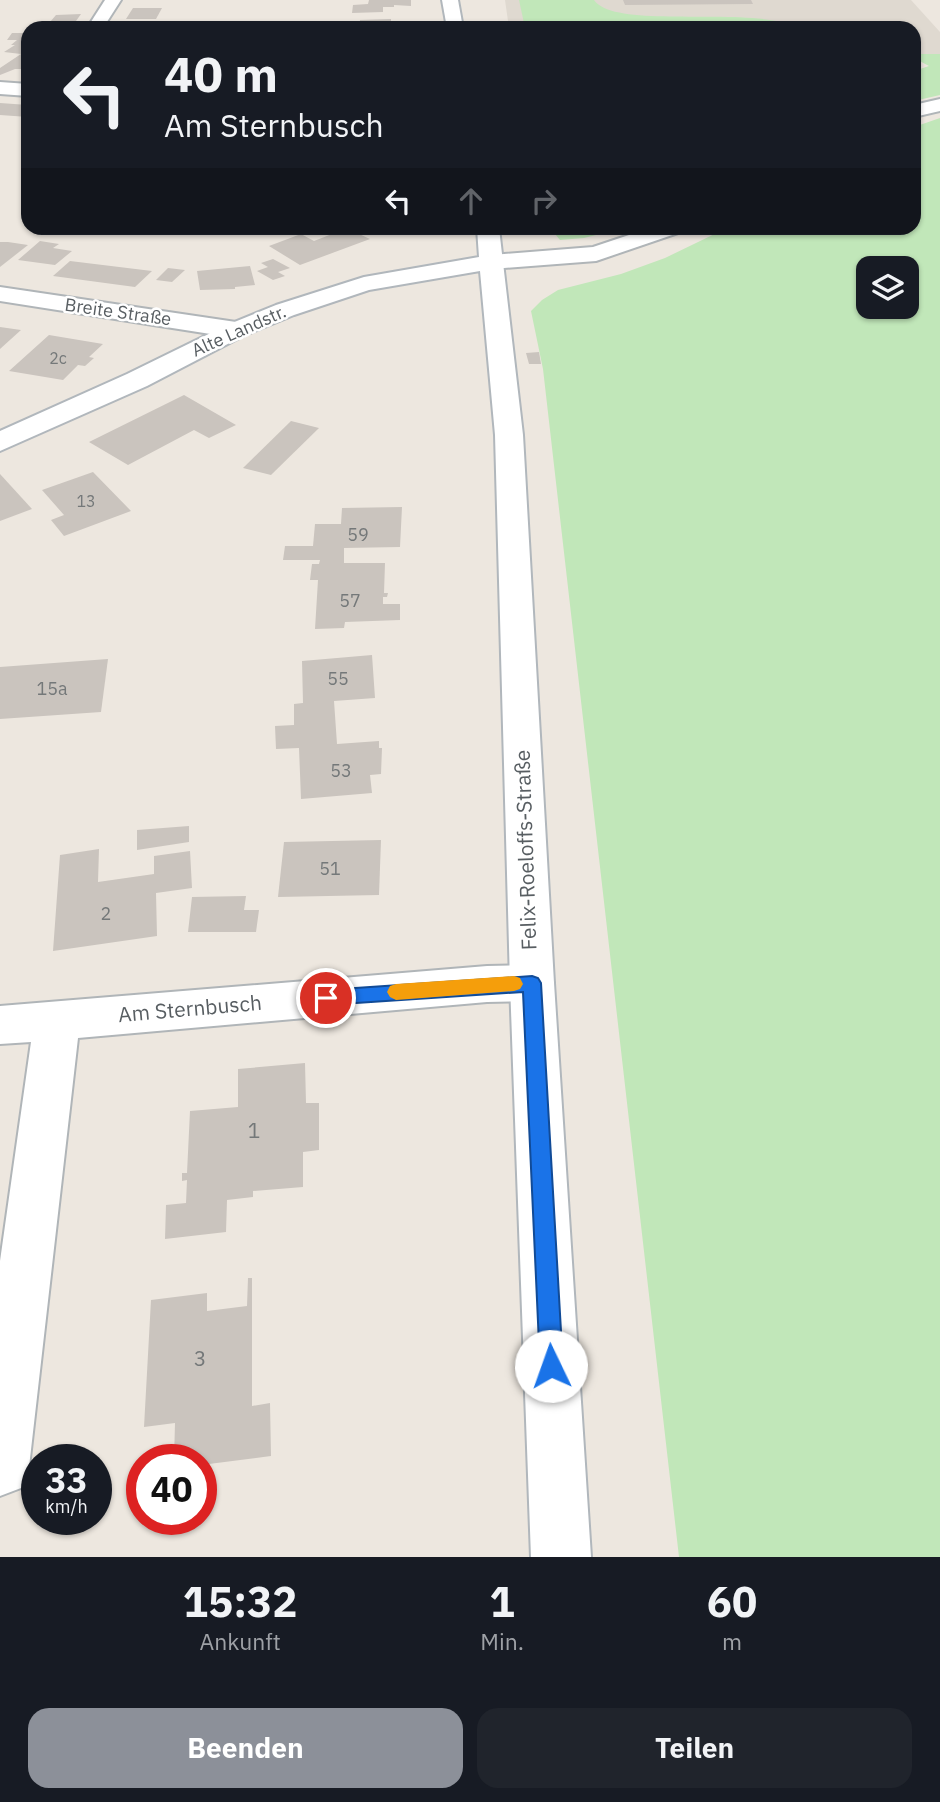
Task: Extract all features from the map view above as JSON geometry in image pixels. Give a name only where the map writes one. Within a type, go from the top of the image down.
[{"type":"street","points":[[100,21],[113,0]]},
{"type":"street","points":[[450,0],[454,21]]},
{"type":"street","points":[[0,88],[21,90]]},
{"type":"street","points":[[921,109],[940,105]]},
{"type":"street","name":"Alte Landstr.","points":[[0,442],[136,380],[236,330],[285,310],[363,284],[490,245],[596,254],[650,235]]},
{"type":"street","name":"Felix-Roeloffs-Straße","points":[[490,245],[509,435],[532,983],[561,1557]]},
{"type":"street","name":"Breite Straße","points":[[0,294],[236,330]]},
{"type":"street","name":"Am Sternbusch","points":[[0,1025],[532,983]]},
{"type":"street","points":[[0,1467],[57,1019]]},
{"type":"shaded area","points":[[505,0],[911,0],[940,32],[940,54],[921,54],[921,21],[508,21]]},
{"type":"green space","points":[[519,0],[594,0],[607,9],[628,14],[778,21],[524,21]]},
{"type":"green space","points":[[921,54],[940,54],[940,95],[921,99],[921,69],[929,66],[921,62]]},
{"type":"green space","points":[[940,118],[940,1557],[679,1557],[543,369],[531,311],[558,290],[621,274],[665,258],[713,235],[921,235],[921,125]]},
{"type":"green space","points":[[556,235],[596,235],[584,238],[560,240]]},
{"type":"building","points":[[369,0],[411,0],[411,6],[394,5],[383,7],[383,12],[352,13],[353,5],[368,4]]},
{"type":"building","points":[[623,0],[751,0],[753,4],[625,5]]},
{"type":"building","points":[[133,8],[162,8],[156,19],[126,19]]},
{"type":"building","points":[[81,14],[76,21],[51,21],[56,15]]},
{"type":"building","points":[[391,19],[391,21],[360,21]]},
{"type":"building","points":[[12,33],[21,33],[21,54],[4,52],[15,45],[11,45],[17,40],[7,40]]},
{"type":"building","points":[[21,54],[21,69],[0,75],[0,68]]},
{"type":"building","points":[[0,103],[21,104],[21,116],[0,115]]},
{"type":"building","points":[[298,235],[314,241],[329,235],[361,235],[370,239],[300,265],[269,246]]},
{"type":"building","points":[[40,241],[59,244],[53,248],[72,251],[55,265],[18,260]]},
{"type":"building","points":[[0,242],[8,242],[28,245],[0,267]]},
{"type":"building","points":[[273,259],[290,268],[278,272],[285,276],[273,280],[257,271],[268,267],[261,263]]},
{"type":"building","points":[[70,261],[152,271],[135,287],[53,276]]},
{"type":"building","points":[[250,266],[255,285],[235,289],[200,290],[197,271]]},
{"type":"building","points":[[168,268],[185,270],[172,282],[156,280]]},
{"type":"building","points":[[0,327],[21,330],[0,349]]},
{"type":"building","points":[[49,335],[103,344],[89,357],[94,358],[85,366],[78,365],[63,380],[9,371]]},
{"type":"building","points":[[539,352],[541,364],[529,364],[526,353]]},
{"type":"building","points":[[184,395],[236,425],[209,438],[194,430],[128,465],[89,442]]},
{"type":"building","points":[[291,421],[319,428],[271,475],[243,468]]},
{"type":"building","points":[[93,472],[131,511],[64,536],[51,520],[64,515],[42,490]]},
{"type":"building","points":[[0,474],[32,509],[0,521]]},
{"type":"building","points":[[402,507],[400,547],[344,548],[344,563],[385,563],[384,593],[388,593],[387,597],[383,597],[383,604],[400,604],[400,620],[345,622],[344,628],[315,629],[318,580],[310,580],[312,564],[319,564],[320,560],[283,560],[285,546],[313,546],[315,524],[341,524],[342,508]]},
{"type":"building","points":[[372,655],[375,698],[334,701],[337,744],[379,741],[379,748],[382,748],[381,774],[370,775],[372,793],[301,799],[299,748],[276,749],[275,726],[294,725],[294,704],[303,703],[302,661]]},
{"type":"building","points":[[108,659],[101,712],[0,719],[0,667]]},
{"type":"building","points":[[189,826],[189,842],[137,850],[137,830]]},
{"type":"building","points":[[381,840],[379,895],[278,897],[284,842]]},
{"type":"building","points":[[99,849],[98,882],[154,874],[154,856],[190,851],[192,888],[156,893],[157,936],[53,951],[60,855]]},
{"type":"building","points":[[246,896],[244,910],[259,910],[256,932],[188,932],[192,897]]},
{"type":"building","points":[[305,1063],[306,1103],[319,1103],[319,1150],[303,1152],[303,1187],[253,1191],[253,1197],[227,1200],[226,1232],[165,1239],[166,1205],[186,1203],[187,1180],[182,1181],[182,1173],[187,1173],[190,1111],[238,1107],[238,1069]]},
{"type":"building","points":[[248,1278],[252,1278],[252,1406],[270,1403],[271,1456],[217,1463],[217,1444],[174,1444],[175,1423],[144,1427],[151,1300],[207,1293],[207,1311],[247,1306]]},
{"type":"slow traffic","points":[[396,992],[514,984]]},
{"type":"route","points":[[326,998],[532,983],[551,1366]]}]
